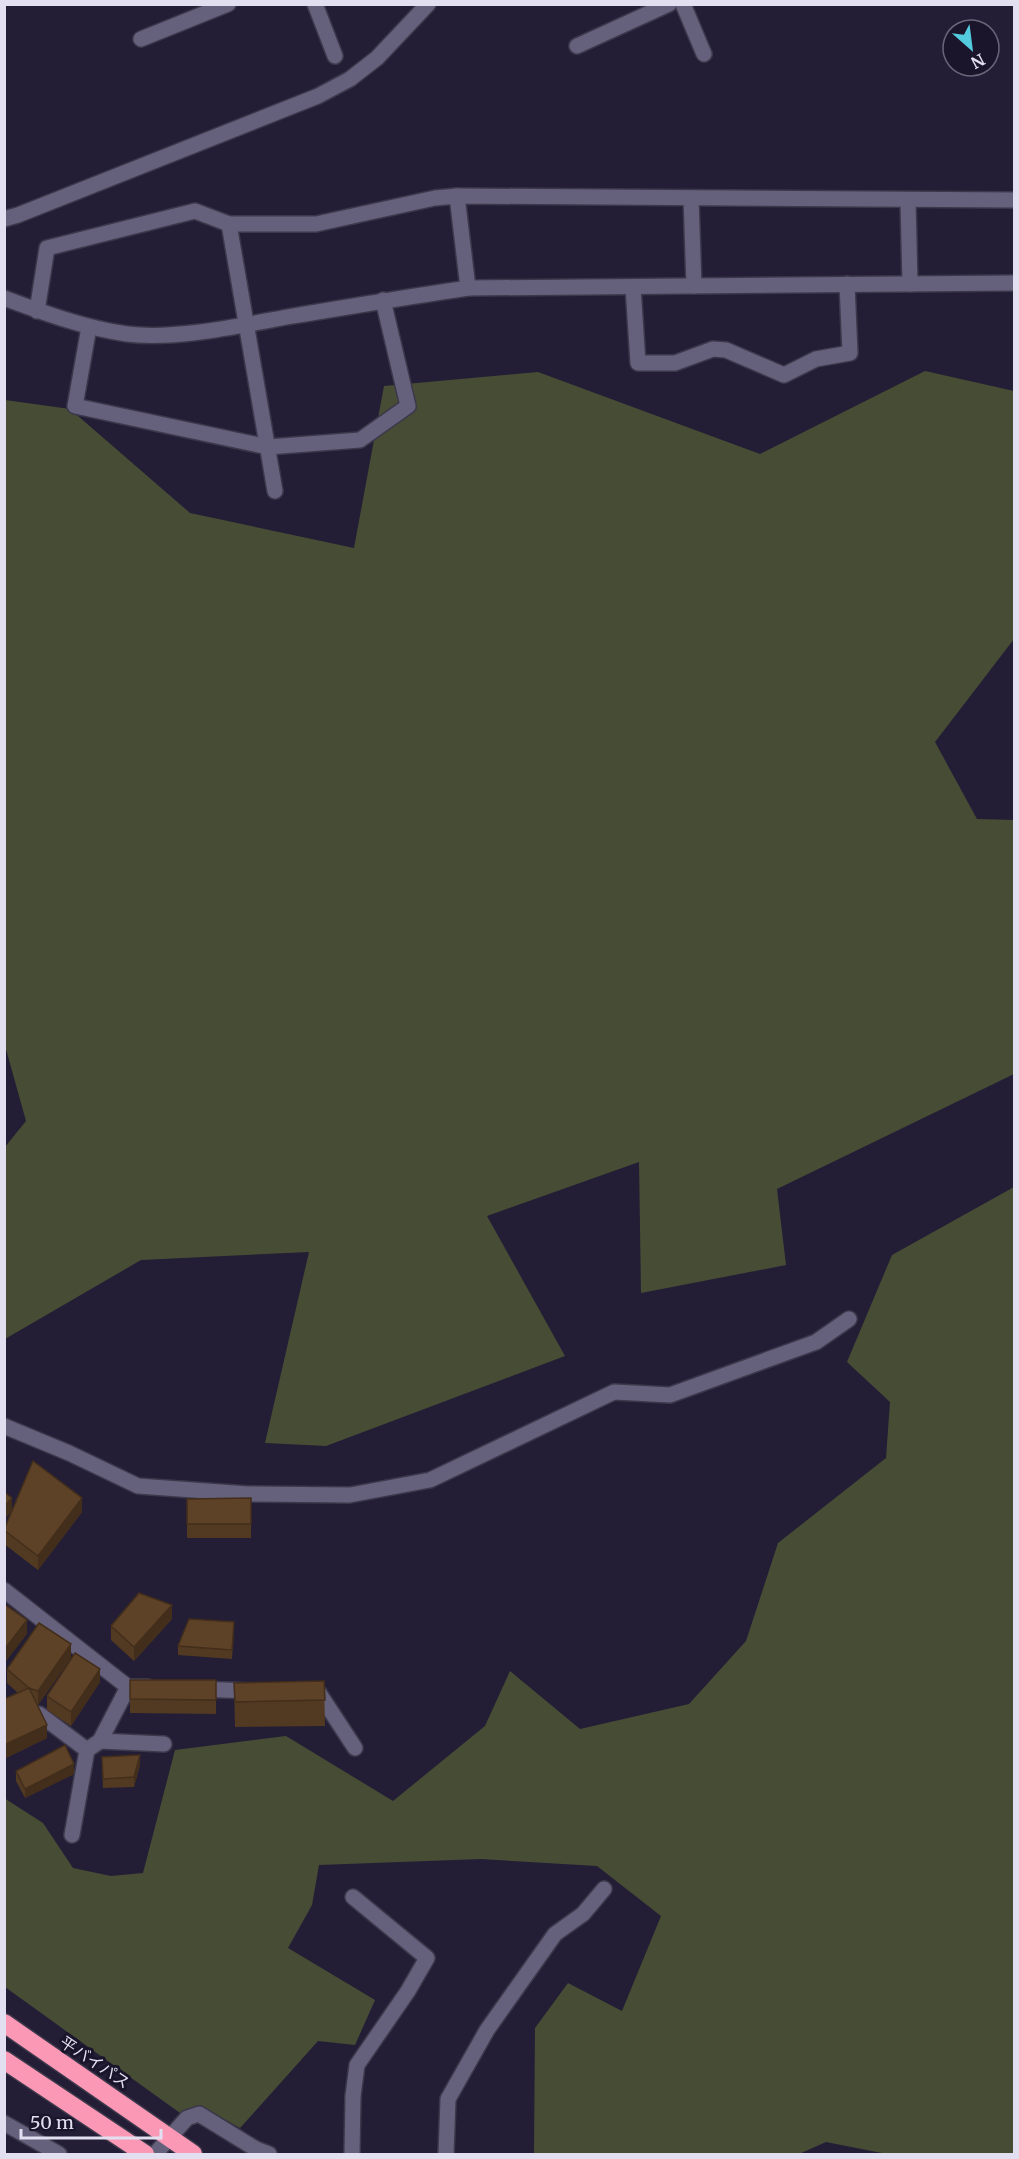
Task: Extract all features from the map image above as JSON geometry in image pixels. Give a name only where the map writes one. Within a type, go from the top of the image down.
[{"type":"highway","name":"平バイパス","points":[[4,2023],[193,2154]]},
{"type":"highway","points":[[4,2060],[145,2154]]},
{"type":"street","points":[[141,39],[228,4]]},
{"type":"street","points":[[315,4],[335,56]]},
{"type":"street","points":[[4,219],[318,96],[350,79],[377,58],[414,11],[428,4]]},
{"type":"street","points":[[577,46],[669,4]]},
{"type":"street","points":[[683,4],[704,54]]},
{"type":"street","points":[[457,196],[468,288]]},
{"type":"street","points":[[37,310],[47,248],[195,211],[229,224],[316,224],[435,198],[457,196],[1014,200]]},
{"type":"street","points":[[691,198],[694,286]]},
{"type":"street","points":[[908,200],[910,284]]},
{"type":"street","points":[[229,224],[275,491]]},
{"type":"street","points":[[4,298],[89,327],[129,334],[176,334],[468,288],[1014,283]]},
{"type":"street","points":[[633,287],[638,363],[675,363],[713,349],[726,350],[784,375],[816,359],[850,353],[848,284]]},
{"type":"street","points":[[89,327],[75,406],[268,447],[360,440],[408,406],[383,300]]},
{"type":"street","points":[[4,1426],[69,1453],[138,1486],[248,1494],[350,1495],[430,1480],[615,1392],[670,1395],[816,1342],[849,1319]]},
{"type":"street","points":[[4,1590],[128,1687],[271,1691]]},
{"type":"street","points":[[72,1835],[87,1750],[100,1741],[128,1687]]},
{"type":"street","points":[[295,1692],[319,1693],[355,1748]]},
{"type":"street","points":[[39,1713],[87,1750]]},
{"type":"street","points":[[100,1741],[164,1744]]},
{"type":"street","points":[[446,2154],[448,2099],[487,2030],[555,1934],[583,1914],[604,1889]]},
{"type":"street","points":[[352,2154],[353,2096],[357,2066],[408,1991],[427,1958],[353,1897]]},
{"type":"street","points":[[155,2154],[187,2118],[199,2114],[255,2149],[269,2154]]},
{"type":"street","points":[[4,2123],[59,2154]]},
{"type":"green space","points":[[925,371],[1014,391],[1014,639],[935,742],[977,819],[1014,820],[1014,1074],[777,1189],[786,1265],[641,1293],[639,1162],[487,1216],[565,1356],[326,1446],[265,1443],[309,1252],[141,1260],[5,1339],[5,1147],[26,1121],[4,1042],[5,400],[70,409],[190,513],[354,548],[384,386],[538,372],[760,454]]},
{"type":"green space","points":[[1014,1187],[1014,2154],[887,2154],[826,2142],[799,2154],[534,2154],[535,2028],[568,1983],[622,2011],[661,1916],[597,1866],[481,1859],[319,1865],[312,1905],[288,1948],[375,2000],[355,2045],[318,2041],[240,2128],[203,2107],[180,2113],[5,1987],[4,1798],[43,1823],[73,1868],[111,1876],[143,1873],[175,1750],[286,1736],[393,1801],[485,1726],[510,1671],[580,1729],[689,1704],[746,1641],[778,1543],[886,1458],[890,1402],[847,1362],[892,1255]]},
{"type":"building","points":[[33,1461],[82,1498],[38,1556],[4,1530]]},
{"type":"building","points":[[4,1492],[12,1498],[4,1506]]},
{"type":"building","points":[[251,1498],[251,1524],[187,1524],[187,1499]]},
{"type":"building","points":[[139,1593],[172,1605],[134,1647],[111,1626]]},
{"type":"building","points":[[4,1604],[27,1620],[4,1650]]},
{"type":"building","points":[[189,1619],[234,1622],[232,1650],[178,1646]]},
{"type":"building","points":[[39,1623],[71,1644],[38,1691],[29,1688],[7,1669]]},
{"type":"building","points":[[75,1653],[100,1669],[71,1712],[47,1696]]},
{"type":"building","points":[[130,1680],[216,1680],[216,1700],[130,1699]]},
{"type":"building","points":[[324,1681],[325,1700],[235,1702],[234,1683]]},
{"type":"building","points":[[29,1688],[47,1725],[4,1745],[4,1699]]},
{"type":"building","points":[[65,1745],[74,1764],[25,1789],[16,1771]]},
{"type":"building","points":[[140,1755],[134,1777],[103,1779],[102,1757]]}]
